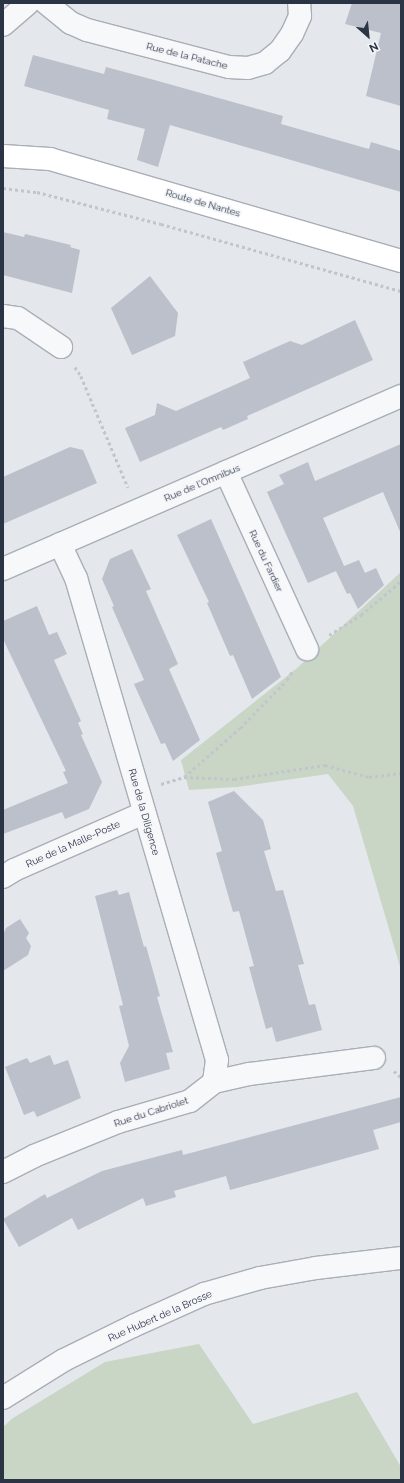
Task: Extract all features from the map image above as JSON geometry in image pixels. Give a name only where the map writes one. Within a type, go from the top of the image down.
[{"type":"main road","name":"Route de Nantes","points":[[3,156],[50,159],[401,260]]},
{"type":"street","points":[[3,25],[28,3]]},
{"type":"street","name":"Rue de la Patache","points":[[46,3],[71,23],[87,30],[230,67],[248,68],[265,63],[280,51],[292,34],[300,16],[299,3]]},
{"type":"street","points":[[3,316],[18,318],[61,347]]},
{"type":"street","name":"Rue de l'Omnibus","points":[[3,569],[401,396]]},
{"type":"street","name":"Rue du Fardier","points":[[226,472],[307,649]]},
{"type":"street","name":"Rue de la Diligence","points":[[60,544],[76,578],[217,1060],[214,1082]]},
{"type":"street","name":"Rue de la Malle-Poste","points":[[3,877],[14,870],[144,813]]},
{"type":"street","name":"Rue du Cabriolet","points":[[3,1172],[34,1156],[118,1122],[190,1101],[214,1082],[250,1074],[374,1058]]},
{"type":"street","name":"Rue Hubert de la Brosse","points":[[3,1398],[64,1360],[133,1326],[204,1294],[260,1278],[316,1268],[401,1258]]},
{"type":"path","points":[[3,188],[38,192],[401,291]]},
{"type":"path","points":[[61,347],[81,376],[139,510]]},
{"type":"path","points":[[184,777],[240,728],[286,680],[307,649],[361,615],[401,581]]},
{"type":"path","points":[[138,790],[184,777],[234,779],[325,765],[369,777],[401,773]]},
{"type":"green space","points":[[401,572],[401,970],[353,806],[328,774],[237,787],[189,790],[181,760],[296,669]]},
{"type":"green space","points":[[199,1344],[253,1424],[357,1392],[401,1467],[401,1480],[3,1480],[3,1427],[13,1418],[105,1362]]},
{"type":"building","points":[[352,3],[401,3],[401,106],[366,96],[381,33],[345,24]]},
{"type":"building","points":[[33,55],[104,74],[106,67],[283,116],[281,124],[369,149],[371,142],[401,151],[401,192],[170,125],[158,167],[137,160],[145,129],[107,119],[109,110],[24,86]]},
{"type":"building","points":[[3,232],[24,237],[25,234],[71,245],[70,247],[80,250],[72,293],[3,275]]},
{"type":"building","points":[[150,276],[178,313],[175,336],[132,355],[111,308]]},
{"type":"building","points":[[355,320],[373,360],[247,416],[248,419],[223,430],[221,427],[140,462],[125,428],[155,415],[157,403],[176,411],[250,378],[243,362],[290,341],[302,345]]},
{"type":"building","points":[[401,444],[401,534],[383,492],[323,518],[344,566],[359,560],[365,573],[376,568],[384,585],[358,609],[350,593],[347,594],[336,571],[308,583],[267,492],[284,484],[279,475],[308,462],[315,481]]},
{"type":"building","points":[[70,447],[83,450],[97,483],[3,524],[3,477]]},
{"type":"building","points":[[211,519],[281,677],[252,699],[233,655],[230,656],[207,603],[209,602],[177,535]]},
{"type":"building","points":[[132,549],[151,589],[146,591],[178,664],[169,669],[200,740],[173,761],[165,743],[161,744],[134,684],[144,680],[112,607],[114,606],[102,579],[110,559]]},
{"type":"building","points":[[37,606],[49,635],[57,632],[67,654],[54,660],[81,721],[78,723],[83,734],[81,735],[102,782],[89,809],[65,819],[62,812],[3,834],[3,810],[68,783],[63,772],[66,771],[3,639],[3,621]]},
{"type":"building","points":[[234,791],[263,820],[271,849],[264,851],[276,891],[283,890],[304,964],[298,965],[309,1005],[315,1004],[322,1030],[276,1042],[272,1027],[266,1029],[249,967],[254,966],[239,911],[233,912],[216,853],[222,851],[208,802]]},
{"type":"building","points":[[117,890],[119,895],[129,892],[144,947],[146,946],[160,996],[157,997],[173,1052],[166,1053],[170,1069],[125,1082],[120,1063],[129,1046],[119,1006],[123,1005],[95,896]]},
{"type":"building","points":[[20,919],[29,933],[26,938],[31,946],[28,955],[3,971],[3,935],[6,928]]},
{"type":"building","points":[[50,1055],[54,1065],[68,1060],[81,1098],[37,1117],[34,1111],[24,1115],[5,1067],[27,1058],[30,1063]]},
{"type":"building","points":[[401,1097],[401,1122],[373,1130],[379,1149],[230,1190],[226,1176],[174,1191],[176,1197],[146,1206],[143,1198],[78,1230],[72,1218],[19,1247],[3,1219],[45,1194],[47,1198],[102,1171],[182,1150],[183,1155]]}]
